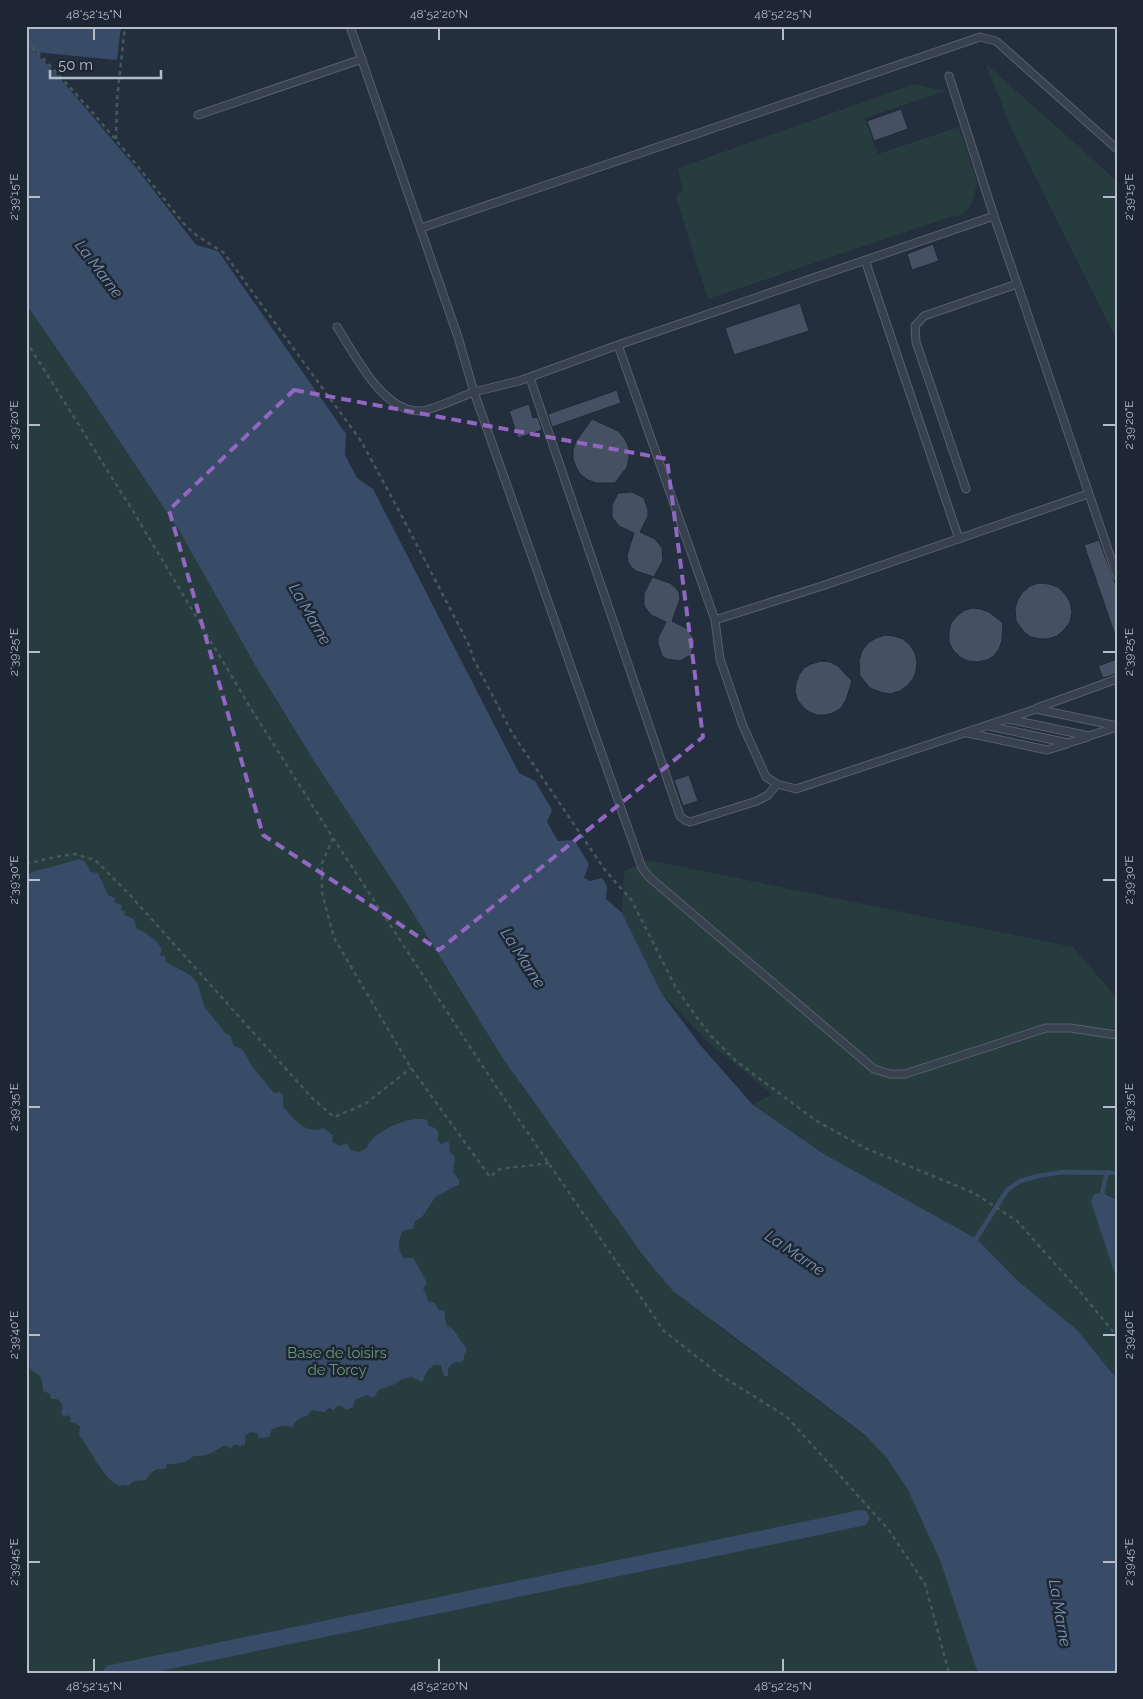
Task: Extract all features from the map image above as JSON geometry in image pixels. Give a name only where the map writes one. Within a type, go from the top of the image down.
[{"type":"lane","points":[[350,26],[458,337],[474,392],[642,868],[649,877],[874,1069],[890,1074],[905,1074],[1046,1028],[1070,1028],[1117,1035]]},
{"type":"lane","points":[[421,228],[980,37],[996,41],[1117,149]]},
{"type":"lane","points":[[198,115],[362,59]]},
{"type":"lane","points":[[949,76],[994,216],[1117,576]]},
{"type":"lane","points":[[338,326],[378,389],[391,401],[408,410],[421,411],[474,392],[530,378],[618,345],[994,216]]},
{"type":"lane","points":[[866,260],[959,539]]},
{"type":"lane","points":[[966,489],[916,342],[915,326],[924,316],[1017,284]]},
{"type":"lane","points":[[618,345],[715,620],[720,659],[743,726],[766,777],[777,784],[796,790],[989,726],[1117,679]]},
{"type":"lane","points":[[530,378],[680,816],[690,822],[756,801],[768,795],[777,784]]},
{"type":"lane","points":[[715,620],[822,586],[1088,494]]},
{"type":"lane","points":[[1036,709],[1117,726]]},
{"type":"lane","points":[[1007,719],[1089,736]]},
{"type":"lane","points":[[989,726],[1068,743]]},
{"type":"lane","points":[[967,733],[1047,750],[1117,726]]},
{"type":"path","points":[[116,139],[117,99],[126,26]]},
{"type":"path","points":[[26,41],[53,68],[116,139],[184,224],[196,235],[224,253],[360,441],[396,505],[468,643],[474,660],[512,733],[605,870],[632,901],[675,986],[711,1036],[736,1061],[815,1120],[866,1148],[974,1193],[1017,1221],[1117,1336]]},
{"type":"path","points":[[26,341],[133,511],[253,712],[333,838],[497,1088],[664,1331],[720,1375],[787,1417],[888,1529],[925,1584],[949,1673]]},
{"type":"path","points":[[333,838],[322,863],[322,893],[334,938],[411,1068],[490,1177],[500,1169],[549,1164]]},
{"type":"path","points":[[26,864],[75,854],[95,860],[130,895],[312,1098],[334,1117],[365,1104],[411,1068]]},
{"type":"highlighted area","points":[[294,390],[667,459],[703,737],[439,950],[263,835],[169,510]]},
{"type":"green space","points":[[986,64],[1117,181],[1117,341],[1012,130]]},
{"type":"green space","points":[[914,84],[946,91],[865,118],[878,154],[959,127],[977,183],[972,203],[966,212],[959,216],[953,216],[708,299],[676,198],[679,193],[683,192],[678,168]]},
{"type":"green space","name":"Base de loisirs de Torcy","points":[[26,304],[180,532],[255,665],[314,761],[398,889],[502,1057],[642,1254],[718,1326],[906,1468],[989,1673],[26,1673]]},
{"type":"green space","points":[[649,860],[1073,947],[1117,998],[1117,1380],[977,1239],[824,1154],[753,1105],[772,1094],[709,1043],[662,994],[622,913],[624,871]]},
{"type":"water","name":"La Marne","points":[[26,26],[121,26],[117,60],[35,52],[59,77],[137,169],[196,245],[218,251],[346,434],[345,455],[357,478],[373,489],[519,773],[535,781],[552,810],[547,822],[558,841],[574,840],[589,864],[584,878],[590,881],[602,878],[607,886],[606,899],[622,913],[662,994],[701,1046],[753,1105],[824,1154],[977,1239],[1019,1282],[1077,1330],[1116,1378],[1117,1673],[978,1673],[940,1560],[908,1490],[887,1458],[865,1435],[673,1291],[642,1254],[502,1057],[398,889],[314,761],[255,665],[180,532],[26,304]]},
{"type":"water","points":[[80,859],[85,862],[91,872],[98,873],[108,895],[115,898],[114,902],[122,905],[121,910],[126,912],[123,915],[133,918],[136,928],[160,945],[162,949],[160,955],[165,956],[166,962],[190,975],[198,984],[204,1006],[225,1033],[231,1036],[234,1046],[242,1049],[252,1066],[274,1093],[279,1092],[283,1095],[283,1107],[301,1125],[311,1130],[323,1128],[333,1135],[332,1142],[340,1146],[347,1143],[351,1150],[359,1152],[367,1148],[376,1136],[393,1126],[402,1122],[420,1119],[427,1120],[429,1126],[435,1128],[439,1133],[437,1139],[441,1144],[448,1141],[449,1151],[455,1157],[453,1172],[459,1180],[459,1185],[436,1196],[422,1217],[415,1221],[413,1229],[402,1232],[399,1246],[404,1258],[413,1258],[427,1283],[423,1289],[428,1301],[435,1303],[439,1310],[445,1311],[447,1326],[453,1329],[467,1350],[464,1360],[454,1362],[448,1368],[448,1376],[444,1376],[441,1365],[434,1365],[428,1370],[422,1382],[412,1377],[402,1379],[379,1390],[373,1398],[367,1395],[355,1400],[353,1407],[346,1410],[342,1406],[337,1406],[334,1410],[329,1408],[325,1412],[312,1410],[307,1416],[294,1423],[292,1428],[278,1427],[272,1429],[269,1437],[259,1438],[257,1433],[250,1432],[245,1436],[245,1444],[240,1446],[234,1444],[231,1449],[226,1445],[207,1455],[194,1456],[181,1463],[167,1464],[166,1469],[156,1470],[146,1480],[134,1481],[128,1486],[119,1486],[107,1477],[79,1435],[80,1426],[70,1422],[71,1417],[67,1415],[63,1417],[61,1402],[57,1399],[51,1399],[50,1394],[43,1391],[41,1379],[28,1365],[30,1362],[29,1356],[26,1354],[26,875]]},
{"type":"water","points":[[1102,1193],[1117,1200],[1117,1280],[1091,1202],[1094,1194]]},
{"type":"building","points":[[901,109],[908,129],[874,141],[867,121]]},
{"type":"building","points":[[933,244],[939,261],[912,270],[907,254]]},
{"type":"building","points":[[800,303],[809,331],[734,355],[725,328]]},
{"type":"building","points":[[617,390],[621,403],[552,427],[548,414]]},
{"type":"building","points":[[529,404],[533,418],[538,417],[542,430],[518,438],[509,411]]},
{"type":"building","points":[[592,419],[618,431],[625,439],[629,448],[627,467],[615,483],[596,483],[588,480],[580,474],[573,459],[576,441]]},
{"type":"building","points":[[632,492],[644,498],[648,510],[648,516],[640,532],[655,539],[662,548],[663,560],[654,577],[636,571],[631,567],[627,555],[634,533],[619,526],[612,517],[612,505],[618,493]]},
{"type":"building","points":[[1099,540],[1117,588],[1117,634],[1115,635],[1084,545]]},
{"type":"building","points":[[652,577],[670,583],[679,592],[680,599],[672,621],[686,628],[695,642],[691,655],[680,661],[667,659],[662,656],[658,638],[666,622],[651,615],[644,606],[644,594]]},
{"type":"building","points":[[1039,583],[1058,587],[1070,602],[1072,612],[1070,622],[1064,630],[1057,636],[1048,639],[1031,637],[1024,632],[1016,621],[1015,608],[1018,599],[1030,586]]},
{"type":"building","points":[[973,608],[989,612],[1003,623],[1002,641],[999,649],[994,656],[977,662],[968,661],[960,657],[953,650],[949,642],[951,623],[965,610]]},
{"type":"building","points":[[885,635],[903,639],[915,653],[917,662],[913,679],[900,691],[890,694],[870,688],[860,676],[859,661],[862,651],[868,643]]},
{"type":"building","points":[[1117,659],[1117,674],[1103,678],[1098,666]]},
{"type":"building","points":[[821,661],[830,662],[838,666],[852,681],[846,700],[841,708],[833,713],[817,715],[809,712],[802,706],[797,699],[795,691],[799,675],[804,668]]},
{"type":"building","points":[[689,775],[698,801],[683,806],[674,780]]},
{"type":"waterway","points":[[974,1242],[1007,1190],[1020,1181],[1063,1172],[1117,1173]]},
{"type":"waterway","points":[[1104,1198],[1102,1193],[1107,1172]]},
{"type":"waterway","points":[[111,1673],[861,1518]]}]
